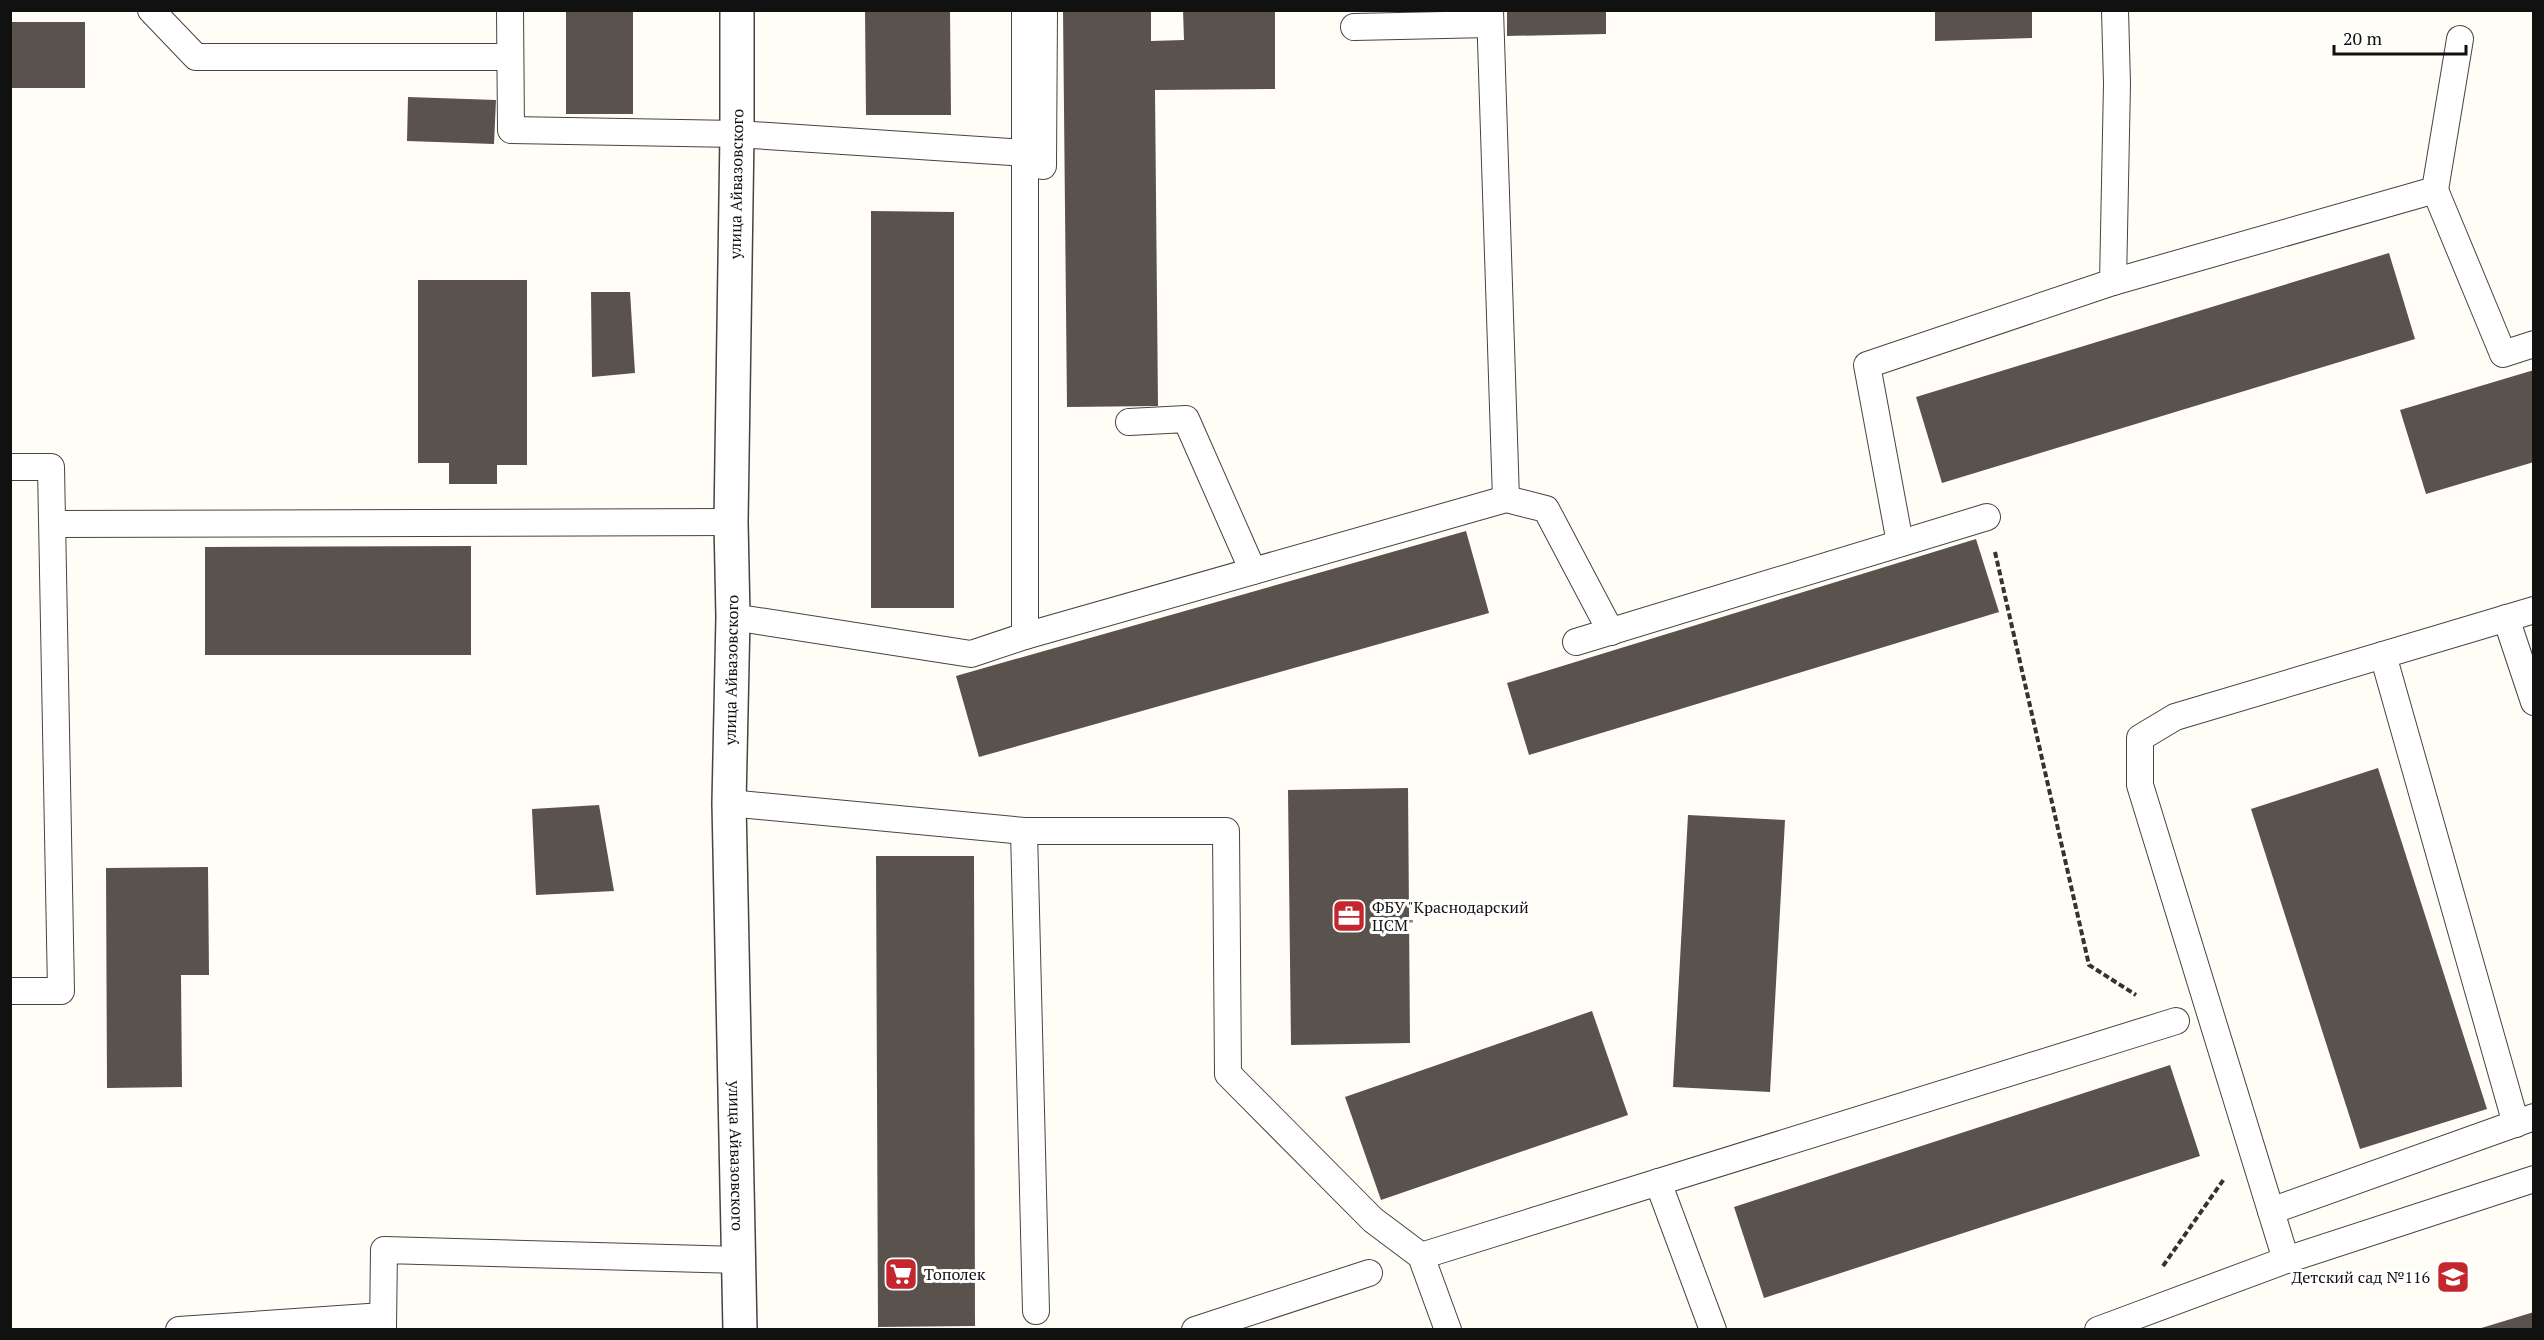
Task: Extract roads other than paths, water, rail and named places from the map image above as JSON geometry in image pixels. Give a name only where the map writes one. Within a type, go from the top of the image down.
[{"type":"street","name":"улица Айвазовского","points":[[737,10],[731,522],[733,617],[729,803],[740,1329]]},
{"type":"lane","points":[[152,10],[196,57],[510,57]]},
{"type":"lane","points":[[510,10],[511,130],[737,134],[1026,153]]},
{"type":"lane","points":[[1025,10],[1025,636]]},
{"type":"lane","points":[[1042,265],[1044,10]]},
{"type":"lane","points":[[2113,282],[2117,84],[2115,10]]},
{"type":"lane","points":[[1354,27],[1490,17],[1506,499]]},
{"type":"lane","points":[[2460,39],[2435,190],[2503,354],[2534,344]]},
{"type":"lane","points":[[1900,543],[1867,365],[2113,282],[2435,190]]},
{"type":"lane","points":[[1129,422],[1186,419],[1253,571]]},
{"type":"lane","points":[[10,467],[51,467],[61,991],[10,991]]},
{"type":"lane","points":[[733,617],[971,654],[1025,636],[1506,499],[1546,509],[1611,632]]},
{"type":"lane","points":[[1576,642],[1987,517]]},
{"type":"lane","points":[[53,524],[731,522]]},
{"type":"lane","points":[[2286,1260],[2140,785],[2140,738],[2175,717],[2534,610]]},
{"type":"lane","points":[[2506,618],[2534,702]]},
{"type":"lane","points":[[2271,1211],[2525,1121],[2383,655]]},
{"type":"lane","points":[[729,803],[1024,831],[1226,831],[1228,1074],[1373,1221],[1421,1256],[1448,1329]]},
{"type":"lane","points":[[1024,831],[1036,1311]]},
{"type":"lane","points":[[1421,1256],[2176,1021]]},
{"type":"lane","points":[[2098,1329],[2286,1260],[2534,1179]]},
{"type":"lane","points":[[1658,1182],[1713,1329]]},
{"type":"lane","points":[[179,1329],[383,1323],[384,1250],[740,1260]]},
{"type":"lane","points":[[1195,1329],[1369,1273]]},
{"type":"place","name":"ФБУ \"Краснодарский ЦСМ\"","points":[[1349,916]]},
{"type":"place","name":"Тополек","points":[[901,1274]]},
{"type":"place","name":"Детский сад №116","points":[[2453,1277]]}]
